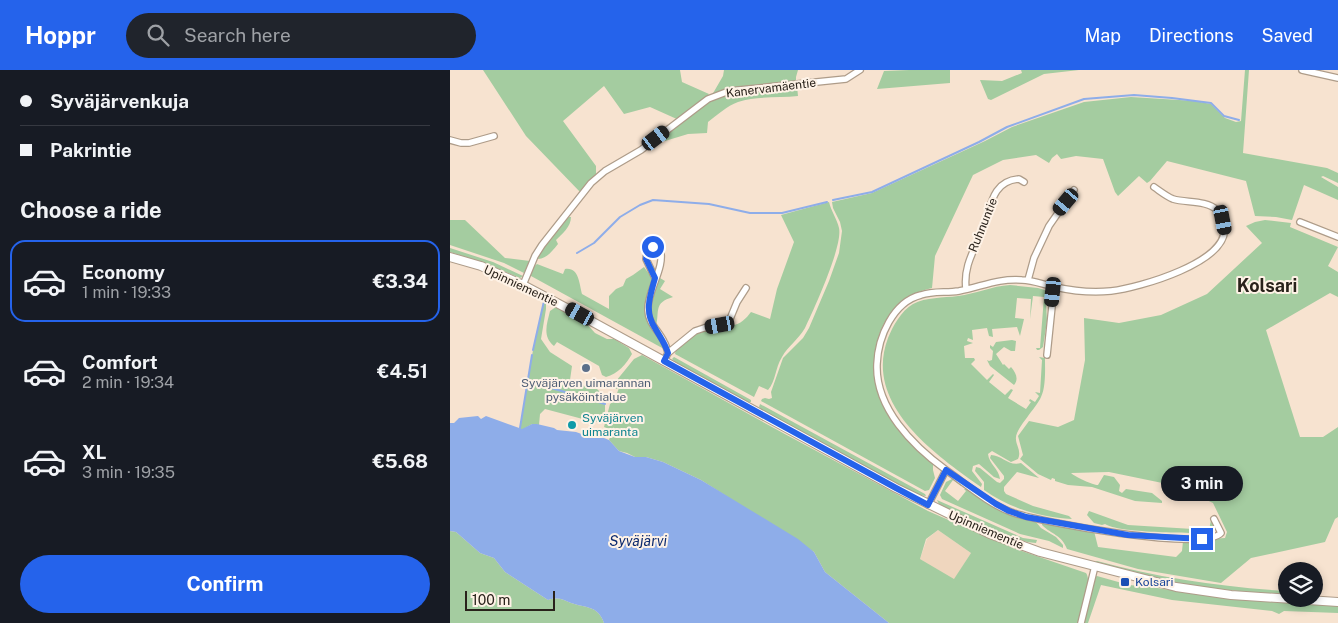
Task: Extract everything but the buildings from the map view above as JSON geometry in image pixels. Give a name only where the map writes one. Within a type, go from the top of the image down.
[{"type":"main road","name":"Upinniementie","points":[[450,257],[481,266],[523,285],[928,505],[981,530],[1012,542],[1156,583],[1231,595],[1338,602]]},
{"type":"street","name":"Kanervamäentie","points":[[523,285],[535,256],[542,245],[591,183],[604,171],[641,150],[708,98],[729,91],[846,80],[860,70]]},
{"type":"street","points":[[1302,70],[1338,78]]},
{"type":"street","points":[[450,140],[469,143],[494,136]]},
{"type":"street","name":"Ruhnuntie","points":[[966,289],[965,273],[968,260],[985,224],[993,197],[1002,186],[1011,180],[1019,179],[1024,182]]},
{"type":"street","points":[[1154,187],[1172,198],[1214,207],[1223,220],[1226,233],[1222,242],[1204,258],[1181,271],[1130,288],[1110,291],[1073,291],[1028,280],[997,280],[966,289],[920,295],[909,300],[895,314],[886,327],[880,341],[877,356],[878,386],[887,408],[925,452],[946,470],[1009,511],[1026,517],[1128,535],[1202,539],[1216,537],[1221,532],[1214,519]]},
{"type":"street","points":[[1028,280],[1034,258],[1049,226],[1074,190]]},
{"type":"street","points":[[1300,222],[1338,237]]},
{"type":"street","points":[[655,278],[646,259],[647,251],[653,247],[660,249],[662,258],[650,296],[648,312],[668,353]]},
{"type":"street","points":[[1047,355],[1054,287]]},
{"type":"street","points":[[664,361],[668,353],[699,329],[726,323],[746,288]]},
{"type":"street","points":[[928,505],[946,470]]},
{"type":"street","points":[[1081,623],[1095,566]]},
{"type":"shaded area","points":[[938,530],[971,553],[954,580],[920,559],[927,539]]},
{"type":"green space","points":[[483,70],[680,70],[682,82],[709,94],[700,104],[679,120],[650,107],[624,114],[604,86],[563,121],[596,166],[596,174],[581,193],[526,136]]},
{"type":"green space","points":[[724,70],[798,70],[796,83],[712,95],[723,76]]},
{"type":"green space","points":[[950,70],[950,83],[877,89],[884,71]]},
{"type":"green space","points":[[1021,70],[1079,70],[1044,74],[991,100],[988,99],[980,80],[1002,81],[1022,73]]},
{"type":"green space","points":[[1245,70],[1249,70],[1243,153],[1327,168],[1338,173],[1338,183],[1323,176],[1321,177],[1338,187],[1338,200],[1304,185],[1292,220],[1255,216],[1246,181],[1167,161],[1150,181],[1147,183],[1139,176],[1118,196],[1103,159],[1076,156],[1061,159],[1057,154],[1049,163],[1036,155],[1003,160],[973,175],[935,256],[932,288],[910,296],[898,305],[888,317],[876,345],[875,376],[883,405],[893,421],[933,463],[935,478],[929,490],[925,491],[761,401],[765,398],[772,398],[771,392],[783,358],[803,338],[809,328],[839,253],[842,231],[832,202],[872,193],[1012,127],[1084,102],[1131,97],[1195,101],[1211,104],[1225,118],[1236,122],[1241,121]]},
{"type":"green space","points":[[797,86],[798,96],[745,100],[734,104],[708,122],[707,133],[688,134],[665,141],[662,136],[708,101],[729,93]]},
{"type":"green space","points":[[829,202],[839,228],[837,249],[821,293],[805,328],[782,357],[773,383],[768,390],[759,386],[754,397],[675,354],[676,349],[696,332],[726,323],[730,325],[737,324],[743,321],[751,312],[770,319],[777,289],[794,242],[781,215]]},
{"type":"green space","points":[[571,217],[571,221],[568,227],[556,240],[558,244],[547,256],[538,259],[542,248]]},
{"type":"green space","points":[[450,220],[465,220],[505,258],[530,261],[524,273],[504,263],[450,245]]},
{"type":"green space","points":[[1265,220],[1291,223],[1290,227],[1338,247],[1328,266],[1338,272],[1338,297],[1330,293],[1266,330],[1300,437],[1323,437],[1338,427],[1338,517],[1335,519],[1325,542],[1251,558],[1221,583],[1138,569],[1067,549],[1062,540],[1042,525],[1042,522],[1094,531],[1098,547],[1176,557],[1182,551],[1183,541],[1225,538],[1227,532],[1213,503],[1177,486],[1109,472],[1071,473],[1076,477],[1098,485],[1104,475],[1114,477],[1120,485],[1119,491],[1122,493],[1126,489],[1152,493],[1162,503],[1135,501],[1092,487],[1068,485],[1055,481],[1052,478],[1051,480],[1038,474],[1020,459],[1023,455],[1018,436],[1029,421],[1058,427],[1074,420],[1085,360],[1084,318],[1119,323],[1161,315],[1207,294],[1262,243],[1246,226]]},
{"type":"green space","points":[[450,248],[493,262],[523,276],[520,278],[482,262],[450,252]]},
{"type":"green space","points":[[537,264],[563,274],[565,269],[570,269],[578,277],[582,294],[609,309],[609,296],[616,289],[623,286],[626,279],[644,267],[652,278],[645,310],[664,349],[531,276],[532,268]]},
{"type":"green space","points":[[660,278],[665,281],[660,289],[673,297],[662,302],[658,308],[656,326],[650,309],[654,291]]},
{"type":"green space","points":[[1010,285],[1048,291],[1046,303],[1047,321],[1043,347],[1039,350],[1036,348],[1040,348],[1044,297],[1033,296],[1030,319],[1031,299],[1017,298],[1015,318],[1024,319],[1020,336],[1017,327],[992,329],[993,337],[989,336],[987,328],[972,330],[973,340],[968,338],[967,341],[973,343],[964,346],[965,358],[974,358],[975,360],[971,364],[987,380],[993,374],[989,382],[1005,395],[1011,389],[1013,390],[1008,398],[1026,409],[1031,402],[1029,401],[1030,399],[1035,402],[1039,396],[1035,392],[1040,393],[1042,360],[1039,357],[1045,358],[1043,393],[1017,433],[1018,459],[1011,462],[992,451],[988,454],[1000,479],[994,477],[979,464],[973,466],[972,471],[982,484],[981,487],[924,443],[908,425],[894,405],[885,384],[883,362],[892,329],[901,315],[913,304],[929,299],[964,295]]},
{"type":"green space","points":[[544,301],[546,309],[541,339],[550,352],[572,366],[570,380],[592,389],[597,389],[605,397],[605,411],[602,421],[594,422],[545,409],[540,414],[539,425],[532,424],[522,430],[520,428],[533,350]]},
{"type":"green space","points":[[556,307],[586,323],[595,333],[607,339],[614,339],[629,348],[632,354],[624,365],[614,374],[606,377],[602,375],[599,366],[557,342],[554,346],[548,338],[546,330],[550,311]]},
{"type":"green space","points":[[1016,341],[1015,351],[1004,347],[996,354],[1003,365],[1009,369],[1011,367],[1014,372],[1017,378],[1014,385],[990,366],[987,360],[992,360],[993,351],[990,345],[993,347],[996,342]]},
{"type":"green space","points":[[642,355],[928,511],[1013,548],[1086,573],[1088,578],[1087,590],[1078,623],[889,623],[825,572],[811,550],[701,480],[663,462],[646,457],[635,457],[619,451],[609,440],[612,430],[604,427],[610,404],[614,401],[619,388],[616,389],[612,386],[634,359]],"holes":[[[938,530],[971,553],[954,579],[920,559],[926,539]]]},
{"type":"green space","points":[[674,357],[751,400],[751,402],[746,402],[675,362],[672,359]]},
{"type":"green space","points":[[760,404],[926,496],[918,495],[762,410],[759,407]]},
{"type":"green space","points":[[991,455],[1009,462],[1021,463],[1039,478],[1017,472],[1004,487],[1006,494],[1033,506],[1069,516],[1072,519],[1026,511],[994,497],[984,490],[984,482],[975,471],[976,467],[980,468],[997,482],[1000,483],[1004,479],[1004,476],[990,458]]},
{"type":"green space","points":[[954,478],[962,484],[961,486],[953,480],[945,491],[958,501],[966,491],[964,489],[969,489],[1011,515],[1036,522],[1041,528],[1056,537],[1063,545],[1063,548],[1049,541],[1020,534],[942,499],[940,495],[946,482]]},
{"type":"green space","points":[[937,500],[1023,538],[1037,540],[1036,543],[1012,538],[987,529],[940,506]]},
{"type":"green space","points":[[1089,511],[1128,525],[1209,530],[1211,520],[1215,527],[1208,533],[1154,532],[1124,529],[1094,523],[1087,515]]},
{"type":"green space","points":[[450,531],[456,532],[480,553],[494,558],[505,572],[548,600],[560,599],[595,610],[604,623],[450,623]]},
{"type":"green space","points":[[1097,561],[1167,577],[1278,590],[1278,594],[1183,584],[1135,575],[1094,562]]},
{"type":"green space","points":[[1097,576],[1129,585],[1228,599],[1278,602],[1278,607],[1338,606],[1338,613],[1284,611],[1279,614],[1272,611],[1172,600],[1101,585],[1088,623],[1082,623],[1094,577]]},
{"type":"water","name":"Syväjärvi","points":[[478,416],[481,419],[486,416],[522,429],[532,424],[537,424],[557,430],[604,438],[609,440],[619,451],[635,457],[646,457],[663,462],[701,480],[798,539],[814,552],[825,572],[889,623],[604,623],[595,610],[560,599],[548,600],[505,572],[494,558],[480,553],[456,532],[450,531],[450,423],[454,423],[459,418]]},
{"type":"waterway","points":[[833,200],[872,192],[1007,127],[1084,99],[1134,95],[1211,103],[1224,116],[1239,120]]},
{"type":"waterway","points":[[577,253],[594,243],[620,217],[640,205],[653,200],[709,204],[750,213],[782,213],[827,202]]},
{"type":"waterway","points":[[533,350],[544,301]]},
{"type":"waterway","points":[[520,428],[532,355]]},
{"type":"waterway","points":[[528,381],[605,404]]},
{"type":"place","name":"Syväjärven uimarannan pysäköintialue","points":[[586,368]]},
{"type":"place","name":"Syväjärven uimaranta","points":[[572,425]]},
{"type":"place","name":"Kolsari","points":[[1125,582]]},
{"type":"district","name":"Kolsari","points":[[1267,286]]},
{"type":"route","points":[[653,247],[647,251],[646,259],[648,267],[655,278],[648,312],[649,318],[664,342],[668,353],[664,361],[839,458],[928,505],[946,470],[996,504],[1026,517],[1128,535],[1202,539]]}]
